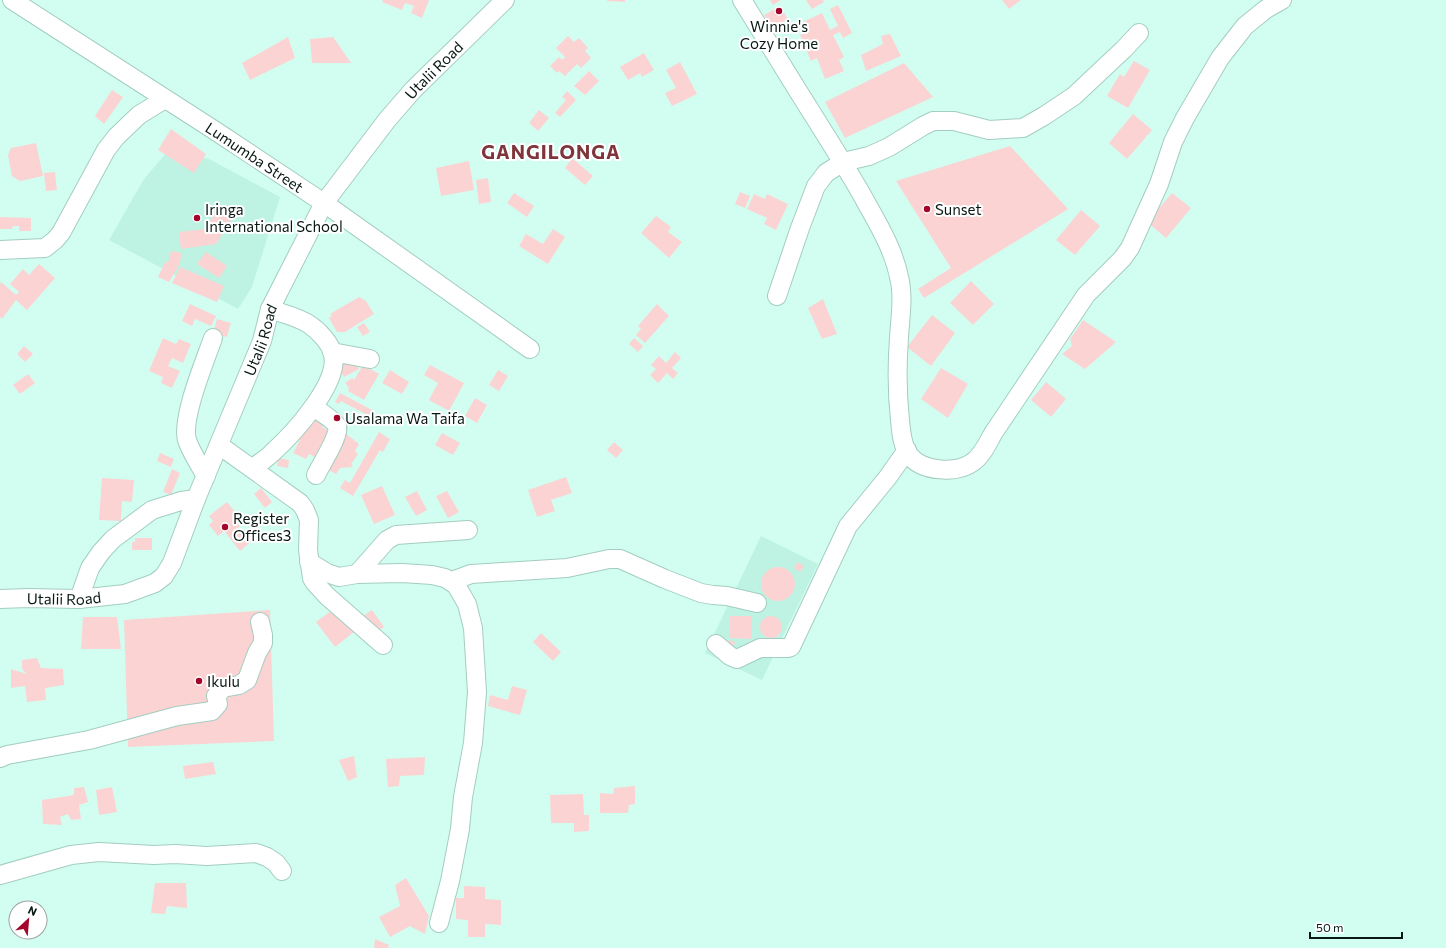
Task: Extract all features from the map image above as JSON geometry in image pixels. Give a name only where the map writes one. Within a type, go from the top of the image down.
[{"type":"street","name":"Lumumba Street","points":[[12,0],[324,203],[530,350]]},
{"type":"street","name":"Utalii Road","points":[[0,599],[79,599],[125,594],[155,583],[164,576],[172,563],[196,499],[262,341],[270,309],[324,203],[387,120],[413,90],[505,0]]},
{"type":"street","points":[[742,0],[843,162],[888,243],[900,278],[901,297],[897,364],[901,431],[906,450],[909,455],[919,464],[940,469],[955,469],[968,466],[979,456],[1086,295],[1130,248],[1159,184],[1173,142],[1185,118],[1220,58],[1245,26],[1266,9],[1282,0]]},
{"type":"street","points":[[777,296],[816,186],[826,172],[843,162],[869,156],[889,147],[933,121],[954,121],[989,130],[1023,128],[1074,96],[1139,33]]},
{"type":"street","points":[[0,250],[45,248],[55,240],[61,233],[106,150],[116,137],[139,115],[165,99]]},
{"type":"street","points":[[253,468],[276,450],[313,407],[330,380],[333,368],[332,352],[326,341],[317,331],[309,324],[270,309]]},
{"type":"street","points":[[206,476],[187,439],[186,429],[189,410],[213,338]]},
{"type":"street","points":[[332,352],[370,359]]},
{"type":"street","points":[[313,407],[334,422],[338,428],[332,445],[316,475]]},
{"type":"street","points":[[220,444],[300,503],[306,510],[309,520],[308,550],[312,578],[327,596],[383,645]]},
{"type":"street","points":[[716,644],[730,656],[737,659],[760,648],[791,647],[848,526],[888,477],[906,450]]},
{"type":"street","points":[[79,599],[90,568],[101,552],[113,539],[152,510],[181,501],[196,499]]},
{"type":"street","points":[[357,574],[387,540],[396,535],[468,530]]},
{"type":"street","points":[[452,581],[471,574],[567,568],[603,560],[620,559],[701,593],[713,596],[727,596],[757,603]]},
{"type":"street","points":[[309,562],[333,576],[338,577],[357,574],[432,575],[445,578],[452,581],[460,591],[471,614],[476,656],[477,692],[473,743],[463,797],[460,829],[450,881],[439,923]]},
{"type":"street","points":[[0,758],[90,740],[177,716],[212,711],[218,704],[216,696],[223,688],[239,685],[247,680],[257,652],[263,643],[260,622]]},
{"type":"street","points":[[0,875],[71,854],[99,852],[207,856],[256,853],[267,857],[276,863],[282,871]]},
{"type":"shaded area","name":"Iringa International School","points":[[172,146],[211,160],[280,197],[252,287],[238,309],[109,240],[144,179]]},
{"type":"shaded area","points":[[761,536],[818,564],[762,680],[705,653]]},
{"type":"building","points":[[383,0],[429,0],[422,18],[411,13],[414,6],[405,3],[402,10],[382,2]]},
{"type":"building","points":[[625,0],[625,2],[607,1]]},
{"type":"building","points":[[770,0],[781,0],[773,5]]},
{"type":"building","points":[[806,0],[823,0],[824,2],[812,9]]},
{"type":"building","points":[[1002,0],[1021,0],[1009,9]]},
{"type":"building","points":[[838,5],[852,33],[843,38],[840,32],[833,35],[844,57],[839,60],[844,71],[825,79],[817,58],[811,61],[800,35],[806,32],[801,23],[822,13],[830,30],[838,26],[830,9]]},
{"type":"building","points":[[780,6],[788,19],[772,28],[764,15]]},
{"type":"building","points":[[890,34],[901,56],[866,71],[861,55],[883,44],[881,36]]},
{"type":"building","points":[[568,36],[574,42],[579,38],[588,48],[585,51],[591,58],[581,68],[577,64],[565,76],[559,71],[557,73],[550,66],[559,57],[562,60],[565,57],[556,48]]},
{"type":"building","points":[[288,37],[295,58],[250,80],[242,63]]},
{"type":"building","points":[[333,37],[351,63],[312,63],[310,39]]},
{"type":"building","points":[[644,53],[654,70],[642,77],[640,73],[628,80],[620,67]]},
{"type":"building","points":[[1134,61],[1150,70],[1128,108],[1107,96],[1120,74],[1124,77]]},
{"type":"building","points":[[680,62],[697,94],[672,106],[665,93],[676,88],[666,70]]},
{"type":"building","points":[[904,63],[933,97],[845,138],[825,102]]},
{"type":"building","points":[[589,71],[599,81],[585,95],[574,86]]},
{"type":"building","points":[[112,90],[123,97],[104,124],[95,116]]},
{"type":"building","points":[[567,91],[576,100],[560,117],[555,113],[566,100],[562,97]]},
{"type":"building","points":[[539,110],[549,118],[538,131],[529,123]]},
{"type":"building","points":[[1133,114],[1152,130],[1127,159],[1109,143]]},
{"type":"building","points":[[171,129],[206,154],[194,173],[158,150]]},
{"type":"building","points":[[36,143],[43,176],[20,181],[12,176],[8,155],[11,148]]},
{"type":"building","points":[[1010,146],[1068,209],[924,298],[918,289],[951,268],[896,181]]},
{"type":"building","points":[[572,158],[593,176],[585,185],[565,168]]},
{"type":"building","points":[[469,161],[474,190],[441,196],[436,168]]},
{"type":"building","points":[[55,172],[57,190],[46,191],[44,173]]},
{"type":"building","points":[[488,178],[491,202],[479,204],[476,180]]},
{"type":"building","points":[[740,192],[750,196],[745,208],[735,204]]},
{"type":"building","points":[[514,193],[534,206],[527,217],[507,203]]},
{"type":"building","points":[[1172,193],[1191,208],[1166,238],[1147,222]]},
{"type":"building","points":[[754,194],[765,199],[767,194],[788,204],[776,230],[764,224],[767,218],[747,209]]},
{"type":"building","points":[[219,207],[233,217],[216,244],[181,249],[179,232],[205,229]]},
{"type":"building","points":[[1081,210],[1100,226],[1075,255],[1056,240]]},
{"type":"building","points":[[656,216],[671,227],[668,232],[682,242],[669,258],[641,233]]},
{"type":"building","points":[[0,217],[31,218],[31,231],[19,231],[19,226],[13,226],[12,229],[0,229]]},
{"type":"building","points":[[553,229],[565,237],[548,264],[519,246],[526,234],[543,244]]},
{"type":"building","points":[[171,251],[182,253],[179,265],[169,282],[158,277],[165,262],[168,263]]},
{"type":"building","points":[[206,252],[227,266],[219,278],[197,264]]},
{"type":"building","points":[[39,264],[55,278],[27,310],[16,300],[2,319],[0,317],[1,282],[16,295],[19,292],[10,284],[23,269],[29,275]]},
{"type":"building","points":[[180,267],[224,286],[217,302],[172,283]]},
{"type":"building","points":[[971,281],[994,304],[973,325],[950,303]]},
{"type":"building","points":[[359,297],[366,301],[374,314],[345,332],[337,332],[329,318],[332,316],[330,314]]},
{"type":"building","points":[[823,299],[837,334],[822,339],[808,308]]},
{"type":"building","points":[[190,304],[216,316],[211,326],[195,319],[192,326],[182,321]]},
{"type":"building","points":[[657,304],[669,316],[645,343],[636,335],[641,329],[638,326]]},
{"type":"building","points":[[932,315],[955,333],[931,366],[907,347]]},
{"type":"building","points":[[217,319],[231,323],[227,337],[213,333]]},
{"type":"building","points":[[1083,320],[1116,342],[1085,369],[1062,354],[1072,346],[1070,339]]},
{"type":"building","points":[[364,323],[370,332],[363,336],[357,327]]},
{"type":"building","points":[[163,338],[176,344],[179,339],[191,344],[183,363],[172,358],[168,366],[180,371],[172,388],[161,383],[163,377],[149,371]]},
{"type":"building","points":[[634,338],[643,346],[638,352],[629,344]]},
{"type":"building","points":[[24,346],[33,354],[25,362],[17,354]]},
{"type":"building","points":[[675,352],[681,358],[672,368],[678,373],[673,379],[667,373],[658,383],[650,375],[656,369],[651,365],[659,356],[666,363]]},
{"type":"building","points":[[353,359],[359,369],[344,377],[338,367]]},
{"type":"building","points":[[363,365],[379,374],[364,400],[348,391],[349,388],[345,383],[352,378],[354,380]]},
{"type":"building","points":[[430,365],[464,383],[449,411],[429,400],[438,383],[424,375]]},
{"type":"building","points":[[941,368],[968,384],[948,418],[921,399]]},
{"type":"building","points":[[390,370],[409,382],[402,394],[382,383]]},
{"type":"building","points":[[498,370],[508,376],[499,391],[489,385]]},
{"type":"building","points":[[28,374],[35,383],[20,394],[13,385]]},
{"type":"building","points":[[1046,382],[1066,399],[1051,417],[1031,400]]},
{"type":"building","points":[[340,393],[372,410],[369,416],[341,401],[339,404],[335,402]]},
{"type":"building","points":[[475,398],[487,405],[477,423],[465,416]]},
{"type":"building","points":[[312,416],[324,422],[322,427],[329,431],[315,457],[309,454],[306,459],[293,453],[300,440],[296,437]]},
{"type":"building","points":[[379,432],[390,439],[383,452],[380,450],[353,496],[340,488],[345,480],[350,483]]},
{"type":"building","points":[[345,433],[359,444],[355,451],[358,454],[351,464],[353,467],[340,468],[336,474],[325,468]]},
{"type":"building","points":[[442,433],[460,443],[453,455],[435,445]]},
{"type":"building","points":[[614,442],[623,450],[616,458],[607,450]]},
{"type":"building","points":[[160,453],[174,459],[171,467],[157,461]]},
{"type":"building","points":[[279,458],[289,460],[288,468],[277,466]]},
{"type":"building","points":[[172,469],[180,473],[171,495],[163,492]]},
{"type":"building","points":[[566,477],[572,493],[551,500],[555,511],[537,517],[528,490]]},
{"type":"building","points":[[102,478],[134,480],[132,502],[122,501],[121,521],[99,520]]},
{"type":"building","points":[[382,486],[395,515],[374,524],[361,495]]},
{"type":"building","points":[[261,488],[272,502],[265,508],[254,494]]},
{"type":"building","points":[[417,491],[427,510],[416,516],[405,497]]},
{"type":"building","points":[[447,491],[459,512],[448,518],[436,496]]},
{"type":"building","name":"Register Offices3","points":[[227,502],[236,513],[233,515],[241,525],[237,529],[242,536],[247,532],[253,540],[240,551],[224,531],[218,536],[209,525],[213,521],[209,516]]},
{"type":"building","points":[[135,538],[152,538],[152,550],[132,550],[132,542],[135,542]]},
{"type":"building","points":[[798,562],[804,566],[800,572],[794,568]]},
{"type":"building","points":[[781,567],[790,572],[794,577],[794,591],[790,596],[785,600],[775,601],[771,600],[762,591],[761,581],[762,577],[771,568]]},
{"type":"building","points":[[335,608],[354,632],[335,647],[316,622]]},
{"type":"building","name":"Ikulu","points":[[270,610],[274,741],[128,747],[124,620]]},
{"type":"building","points":[[372,610],[384,627],[372,635],[360,618]]},
{"type":"building","points":[[730,616],[752,616],[752,639],[729,638]]},
{"type":"building","points":[[771,616],[779,619],[782,627],[779,635],[771,638],[763,635],[760,627],[763,619]]},
{"type":"building","points":[[83,617],[117,617],[121,649],[81,649]]},
{"type":"building","points":[[541,633],[561,652],[553,661],[533,642]]},
{"type":"building","points":[[728,640],[735,642],[733,648],[727,646]]},
{"type":"building","points":[[37,658],[41,668],[63,669],[64,685],[45,688],[46,700],[27,702],[25,686],[11,688],[11,669],[27,674],[22,669],[22,660]]},
{"type":"building","points":[[512,686],[527,690],[520,715],[488,706],[490,695],[508,700]]},
{"type":"building","points":[[354,756],[357,777],[348,781],[339,760]]},
{"type":"building","points":[[425,757],[424,775],[400,776],[399,786],[388,787],[386,759]]},
{"type":"building","points":[[213,762],[216,774],[185,779],[183,766]]},
{"type":"building","points":[[635,786],[635,804],[629,805],[628,813],[600,813],[600,793],[613,794],[614,788]]},
{"type":"building","points":[[84,787],[88,802],[79,805],[81,819],[71,820],[68,814],[60,817],[62,825],[43,824],[42,800],[74,795],[74,788]]},
{"type":"building","points":[[112,787],[117,812],[99,815],[96,790]]},
{"type":"building","points":[[583,794],[584,815],[589,815],[589,831],[574,832],[574,823],[551,823],[550,795]]},
{"type":"building","points":[[406,878],[429,916],[425,934],[410,926],[390,937],[379,917],[400,906],[395,885]]},
{"type":"building","points":[[155,883],[186,883],[187,908],[167,906],[165,914],[151,913]]},
{"type":"building","points":[[464,886],[485,887],[485,899],[501,900],[501,925],[485,924],[485,937],[468,937],[468,920],[456,919],[456,898],[464,898]]},
{"type":"building","points":[[375,939],[389,945],[388,948],[374,948]]},
{"type":"place","name":"Winnie's Cozy Home","points":[[779,11]]},
{"type":"place","name":"Sunset","points":[[927,209]]},
{"type":"place","name":"Iringa International School","points":[[197,218]]},
{"type":"place","name":"Usalama Wa Taifa","points":[[337,418]]},
{"type":"place","name":"Register Offices3","points":[[225,527]]},
{"type":"place","name":"Ikulu","points":[[199,681]]},
{"type":"district","name":"GANGILONGA","points":[[551,151]]}]
